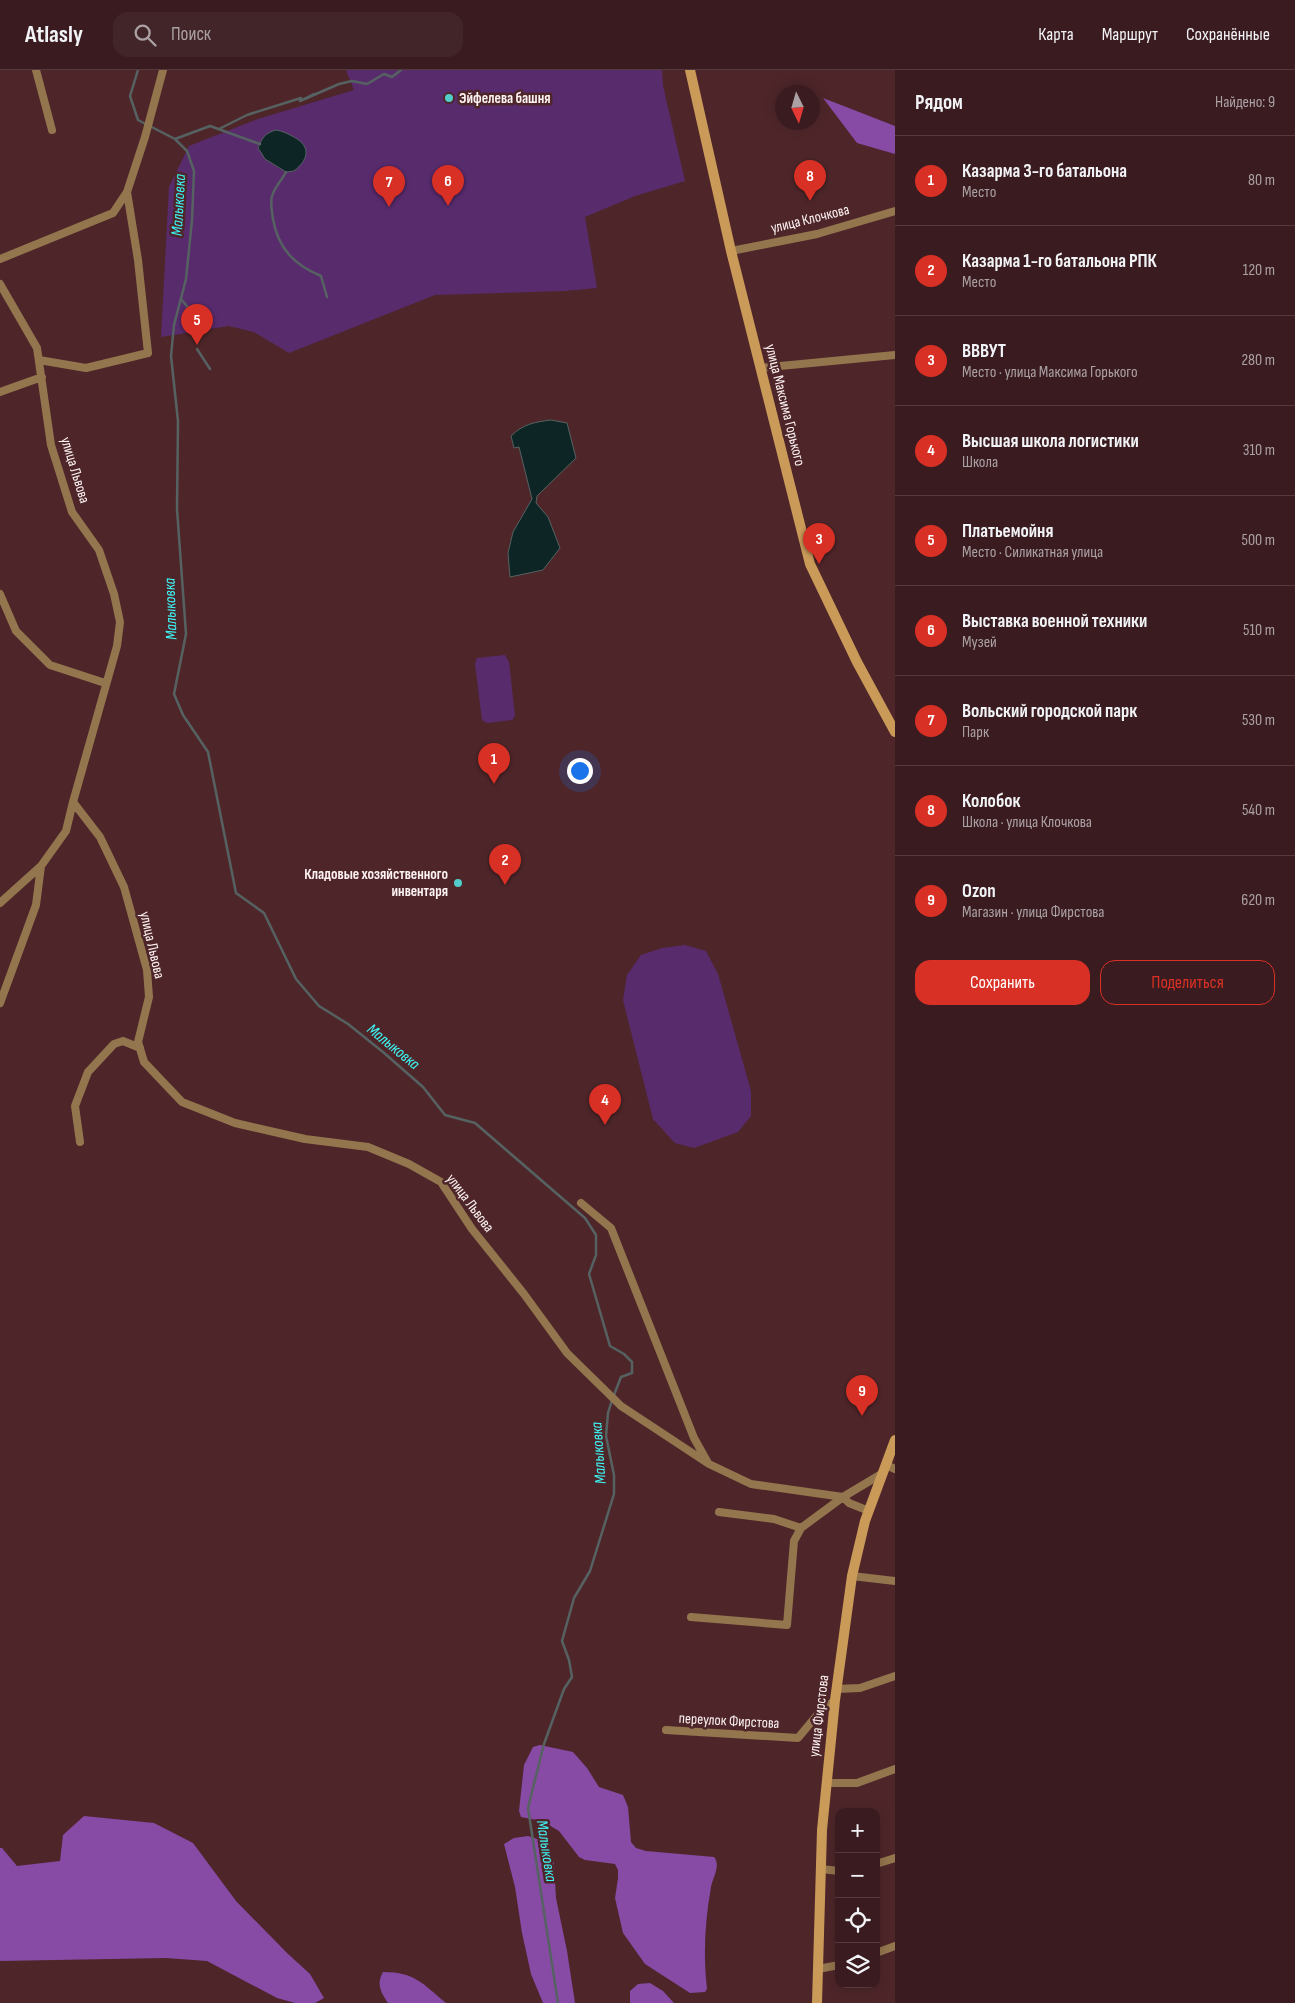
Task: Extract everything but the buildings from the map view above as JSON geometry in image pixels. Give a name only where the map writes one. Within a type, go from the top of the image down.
[{"type":"main road","name":"улица Максима Горького","points":[[690,70],[731,251],[810,564],[857,662],[895,732]]},
{"type":"main road","name":"улица Фирстова","points":[[817,2003],[826,1783],[836,1690],[852,1576],[869,1511],[888,1469],[895,1440]]},
{"type":"street","points":[[36,70],[52,130]]},
{"type":"street","points":[[0,259],[112,213],[127,192],[164,70]]},
{"type":"street","points":[[39,360],[86,368],[148,353],[138,260],[127,192]]},
{"type":"street","name":"улица Клочкова","points":[[731,251],[817,234],[895,211]]},
{"type":"street","name":"улица Львова","points":[[0,284],[37,348],[51,445],[72,512],[99,550],[114,594],[120,622],[117,646],[105,683],[73,802],[100,837],[124,887],[147,970],[148,997],[138,1042],[144,1062],[182,1102],[235,1123],[305,1139],[368,1147],[409,1164],[441,1182],[472,1229],[524,1294],[566,1353],[621,1406],[709,1464],[751,1484],[843,1497]]},
{"type":"street","points":[[760,368],[895,355]]},
{"type":"street","points":[[0,392],[42,377]]},
{"type":"street","points":[[0,594],[16,631],[50,665],[105,683]]},
{"type":"street","points":[[0,903],[41,866],[66,831],[73,802]]},
{"type":"street","points":[[0,1003],[36,905],[41,866]]},
{"type":"street","points":[[80,1142],[75,1106],[88,1072],[114,1044],[123,1041],[140,1048]]},
{"type":"street","points":[[581,1203],[611,1228],[694,1438],[709,1464]]},
{"type":"street","points":[[691,1617],[787,1625],[794,1541],[801,1528],[843,1497],[888,1469]]},
{"type":"street","points":[[843,1497],[849,1503],[869,1511]]},
{"type":"street","points":[[719,1512],[774,1519],[801,1528]]},
{"type":"street","points":[[852,1576],[895,1581]]},
{"type":"street","points":[[836,1690],[860,1688],[895,1676]]},
{"type":"street","name":"переулок Фирстова","points":[[666,1730],[798,1738],[818,1714],[835,1700]]},
{"type":"street","points":[[826,1783],[857,1783],[895,1769]]},
{"type":"street","points":[[880,1863],[895,1858]]},
{"type":"street","points":[[821,1869],[835,1871]]},
{"type":"street","points":[[880,1952],[895,1946]]},
{"type":"street","points":[[818,1969],[835,1966]]},
{"type":"shaded area","points":[[346,70],[662,70],[663,86],[685,181],[635,196],[585,217],[597,288],[564,291],[435,295],[289,353],[254,332],[229,326],[161,337],[169,187],[189,146],[258,119],[354,90]]},
{"type":"shaded area","points":[[823,98],[895,126],[895,154],[857,143]]},
{"type":"shaded area","points":[[505,655],[509,662],[515,716],[512,720],[487,723],[482,720],[475,664],[477,658]]},
{"type":"shaded area","points":[[685,945],[706,951],[718,974],[751,1091],[751,1116],[738,1132],[694,1148],[675,1143],[653,1119],[623,1000],[627,975],[641,955],[662,948]]},
{"type":"shaded area","points":[[540,1745],[573,1752],[587,1768],[599,1787],[623,1795],[628,1807],[631,1842],[636,1848],[646,1851],[714,1857],[717,1867],[711,1887],[707,1912],[705,1963],[707,1989],[705,1992],[690,1993],[645,1964],[623,1933],[615,1898],[618,1870],[615,1864],[585,1860],[579,1857],[559,1831],[542,1821],[521,1817],[519,1811],[524,1765],[533,1747]]},
{"type":"shaded area","points":[[84,1816],[154,1823],[193,1843],[236,1901],[310,1974],[324,1998],[315,2003],[295,2003],[277,1998],[207,1961],[166,1958],[0,1961],[0,1848],[17,1866],[60,1861],[63,1835]]},
{"type":"shaded area","points":[[528,1836],[540,1840],[550,1852],[554,1864],[556,1898],[575,2003],[543,2003],[531,1974],[515,1887],[504,1844],[514,1838]]},
{"type":"shaded area","points":[[383,1972],[403,1974],[418,1980],[446,2003],[388,2003],[380,1988]]},
{"type":"shaded area","points":[[650,1983],[663,1991],[674,2003],[630,2003],[630,1991],[638,1984]]},
{"type":"water","points":[[276,130],[294,137],[306,149],[305,158],[294,171],[286,172],[265,159],[258,148],[264,136]]},
{"type":"water","points":[[551,420],[567,423],[576,458],[537,496],[536,503],[548,517],[560,548],[543,570],[510,577],[508,553],[513,532],[532,499],[519,447],[514,448],[511,436],[530,424]]},
{"type":"waterway","name":"Малыковка","points":[[138,70],[130,96],[138,120],[175,139],[187,151],[194,171],[192,220],[186,279],[174,325],[171,356],[178,421],[177,509],[186,634],[174,694],[183,715],[208,752],[236,893],[264,913],[296,979],[319,1006],[348,1024],[383,1052],[423,1087],[445,1115],[475,1123],[585,1218],[596,1235],[596,1255],[589,1274],[610,1346],[624,1354],[632,1362],[632,1373],[621,1377],[614,1395]]},
{"type":"waterway","points":[[314,94],[300,101],[339,84],[352,81],[367,84],[384,74],[392,77],[401,70]]},
{"type":"waterway","points":[[219,129],[247,115],[301,98]]},
{"type":"waterway","points":[[175,139],[210,126],[260,144]]},
{"type":"waterway","points":[[286,172],[274,190],[271,199],[275,229],[283,247],[295,261],[311,272],[321,276],[327,297]]},
{"type":"waterway","points":[[181,299],[194,315],[197,341]]},
{"type":"waterway","points":[[197,349],[210,369]]},
{"type":"waterway","name":"Малыковка","points":[[558,2003],[528,1808],[544,1744],[564,1689],[572,1677],[569,1660],[562,1641],[574,1598],[590,1571],[614,1494],[614,1475],[606,1436],[608,1413],[612,1400]]},
{"type":"place","name":"Эйфелева башня","points":[[449,98]]},
{"type":"place","name":"Колобок","points":[[810,201]]},
{"type":"place","name":"Выставка военной техники","points":[[448,206]]},
{"type":"place","name":"Вольский городской парк","points":[[389,207]]},
{"type":"place","name":"Платьемойня","points":[[197,345]]},
{"type":"place","name":"ВВВУТ","points":[[819,564]]},
{"type":"place","name":"Казарма 3-го батальона","points":[[494,784]]},
{"type":"place","name":"Кладовые хозяйственного инвентаря","points":[[458,883]]},
{"type":"place","name":"Казарма 1-го батальона РПК","points":[[505,885]]},
{"type":"place","name":"Высшая школа логистики","points":[[605,1125]]},
{"type":"place","name":"Ozon","points":[[862,1416]]}]
